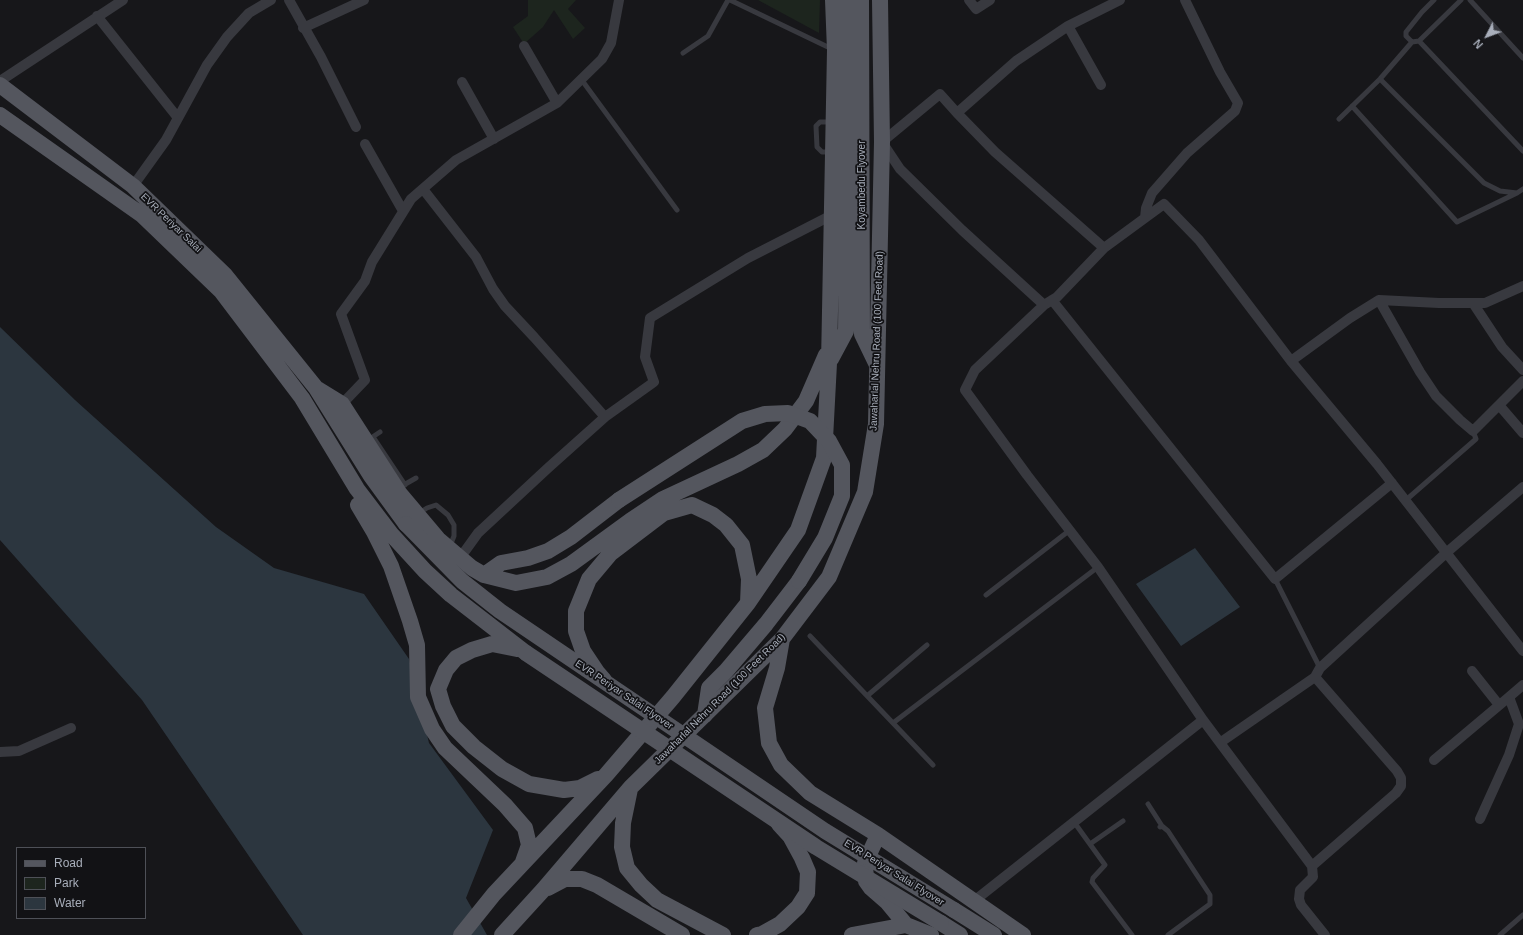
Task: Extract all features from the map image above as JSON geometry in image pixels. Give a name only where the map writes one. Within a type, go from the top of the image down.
[{"type":"main road","points":[[461,935],[494,894],[606,776],[673,697],[748,603],[798,530],[824,458],[830,363],[835,50],[833,0]]},
{"type":"main road","name":"Koyambedu Flyover","points":[[830,363],[846,331],[848,0]]},
{"type":"main road","name":"Koyambedu Flyover","points":[[861,0],[862,334],[877,366]]},
{"type":"main road","name":"Jawaharlal Nehru Road (100 Feet Road)","points":[[502,935],[631,788],[782,639],[829,577],[865,492],[876,424],[882,142],[880,0]]},
{"type":"main road","name":"EVR Periyar Salai","points":[[0,85],[133,186],[225,275],[316,388],[338,409]]},
{"type":"main road","name":"EVR Periyar Salai","points":[[0,116],[142,215],[221,291],[302,398]]},
{"type":"main road","points":[[338,409],[373,437],[417,514],[438,539],[472,568],[484,574],[516,583],[547,577],[578,560],[630,521],[663,499],[738,464],[763,450],[785,429],[806,401],[830,344]]},
{"type":"main road","points":[[302,398],[304,418],[374,532],[391,566],[417,644],[418,697],[432,729],[445,748],[505,806],[524,828],[528,845],[523,864]]},
{"type":"main road","name":"EVR Periyar Salai Flyover","points":[[302,398],[357,489],[397,541],[425,571],[451,595],[526,653],[772,818],[816,847],[960,935]]},
{"type":"main road","name":"EVR Periyar Salai Flyover","points":[[338,409],[353,449],[371,476],[406,524],[462,581],[500,611],[825,831],[994,935]]},
{"type":"main road","points":[[484,574],[501,563],[528,558],[548,551],[571,536],[619,500],[742,421],[765,414],[788,414],[810,421],[829,441],[842,464],[842,496],[825,538],[799,581],[766,624],[726,671],[709,688],[705,715]]},
{"type":"main road","points":[[611,687],[597,672],[583,651],[576,631],[576,611],[589,579],[610,554],[664,512],[692,505],[713,515],[726,525],[742,545],[749,579],[748,603]]},
{"type":"main road","points":[[782,639],[777,668],[765,708],[769,743],[781,765],[810,793],[878,836],[1023,935]]},
{"type":"main road","points":[[526,653],[512,647],[492,644],[472,650],[456,658],[446,670],[438,689],[453,726],[474,747],[502,769],[529,784],[564,790],[580,788],[606,776]]},
{"type":"main road","points":[[631,788],[623,823],[622,847],[627,868],[640,885],[658,900],[723,935]]},
{"type":"main road","points":[[757,935],[762,934],[780,924],[798,907],[807,893],[808,872],[802,858],[790,836],[772,818]]},
{"type":"main road","points":[[878,836],[865,863],[866,881],[871,888],[887,902],[906,925],[932,935]]},
{"type":"main road","points":[[543,890],[565,879],[582,879],[597,885],[682,935]]},
{"type":"main road","points":[[852,935],[906,925]]},
{"type":"street","points":[[0,81],[123,0]]},
{"type":"street","points":[[133,186],[166,140],[207,65],[227,37],[249,13],[271,0]]},
{"type":"street","points":[[289,0],[303,28],[321,57],[356,126]]},
{"type":"street","points":[[303,28],[364,0]]},
{"type":"street","points":[[338,409],[365,380],[341,314],[365,281],[372,262],[410,199],[456,160],[557,103],[602,59],[611,43],[619,0]]},
{"type":"street","points":[[969,0],[976,9],[990,0]]},
{"type":"street","points":[[956,113],[1016,61],[1068,26],[1120,0]]},
{"type":"street","points":[[1145,218],[1148,202],[1152,193],[1187,153],[1235,111],[1238,103],[1220,72],[1185,0]]},
{"type":"street","points":[[97,16],[178,118]]},
{"type":"street","points":[[1068,26],[1101,85]]},
{"type":"street","points":[[524,46],[557,103]]},
{"type":"street","points":[[462,82],[494,139]]},
{"type":"street","points":[[1104,248],[995,152],[956,113],[940,94],[882,142],[900,169],[962,230],[1048,302],[1275,579],[1392,482]]},
{"type":"street","points":[[365,144],[403,211]]},
{"type":"street","points":[[423,189],[476,257],[504,306],[539,342],[605,417]]},
{"type":"street","points":[[1325,935],[1301,906],[1298,899],[1300,890],[1314,877],[1312,866],[1221,742],[1203,720],[1098,567],[965,390],[975,370],[1048,302],[1057,297],[1104,248],[1164,204],[1199,240],[1291,361],[1392,482],[1446,554],[1523,651]]},
{"type":"street","points":[[455,553],[605,417],[654,382],[645,357],[650,318],[748,258],[832,215]]},
{"type":"street","points":[[1291,361],[1350,318],[1380,300],[1439,303],[1485,303],[1523,286]]},
{"type":"street","points":[[1380,300],[1420,372],[1436,396],[1473,431],[1523,380]]},
{"type":"street","points":[[1473,303],[1502,347],[1523,370]]},
{"type":"street","points":[[1499,405],[1523,433]]},
{"type":"street","points":[[1221,742],[1317,672],[1446,554],[1523,487]]},
{"type":"street","points":[[1472,671],[1500,705]]},
{"type":"street","points":[[1312,866],[1396,793],[1401,786],[1401,778],[1397,771],[1317,672]]},
{"type":"street","points":[[1434,760],[1523,685]]},
{"type":"street","points":[[1480,819],[1509,755],[1519,724],[1509,697]]},
{"type":"street","points":[[974,901],[1203,720]]},
{"type":"street","points":[[0,752],[19,751],[71,728]]},
{"type":"lane","points":[[683,54],[708,36],[729,0],[835,50]]},
{"type":"lane","points":[[1412,42],[1406,36],[1406,32],[1434,0]]},
{"type":"lane","points":[[1338,119],[1380,79],[1412,42],[1419,41],[1461,0]]},
{"type":"lane","points":[[1470,0],[1523,58]]},
{"type":"lane","points":[[1419,41],[1523,151]]},
{"type":"lane","points":[[581,79],[677,210]]},
{"type":"lane","points":[[1380,79],[1484,183],[1500,191],[1517,193]]},
{"type":"lane","points":[[1352,106],[1457,222],[1523,189]]},
{"type":"lane","points":[[1406,500],[1476,439],[1473,431]]},
{"type":"lane","points":[[401,487],[416,478]]},
{"type":"lane","points":[[417,514],[436,505],[448,515],[454,525],[455,553]]},
{"type":"lane","points":[[986,595],[1070,530]]},
{"type":"lane","points":[[893,723],[1098,567]]},
{"type":"lane","points":[[1275,579],[1317,672]]},
{"type":"lane","points":[[810,636],[933,765]]},
{"type":"lane","points":[[867,696],[927,645]]},
{"type":"lane","points":[[1148,804],[1161,827],[1168,831],[1210,895],[1210,904],[1168,935]]},
{"type":"lane","points":[[1090,844],[1124,821]]},
{"type":"lane","points":[[1074,822],[1105,865],[1093,878],[1092,882],[1132,935]]},
{"type":"lane","points":[[1500,935],[1523,916]]},
{"type":"lane","points":[[891,935],[906,925]]},
{"type":"green space","points":[[528,0],[576,0],[568,9],[585,28],[573,39],[554,10],[543,27],[524,44],[513,27],[528,16]]},
{"type":"green space","points":[[758,0],[820,0],[819,33]]},
{"type":"water","points":[[0,327],[75,400],[216,527],[274,568],[364,594],[409,659],[429,743],[493,830],[466,898],[487,935],[303,935],[142,700],[0,540]]},
{"type":"water","points":[[1195,548],[1240,607],[1181,646],[1136,584]]}]
